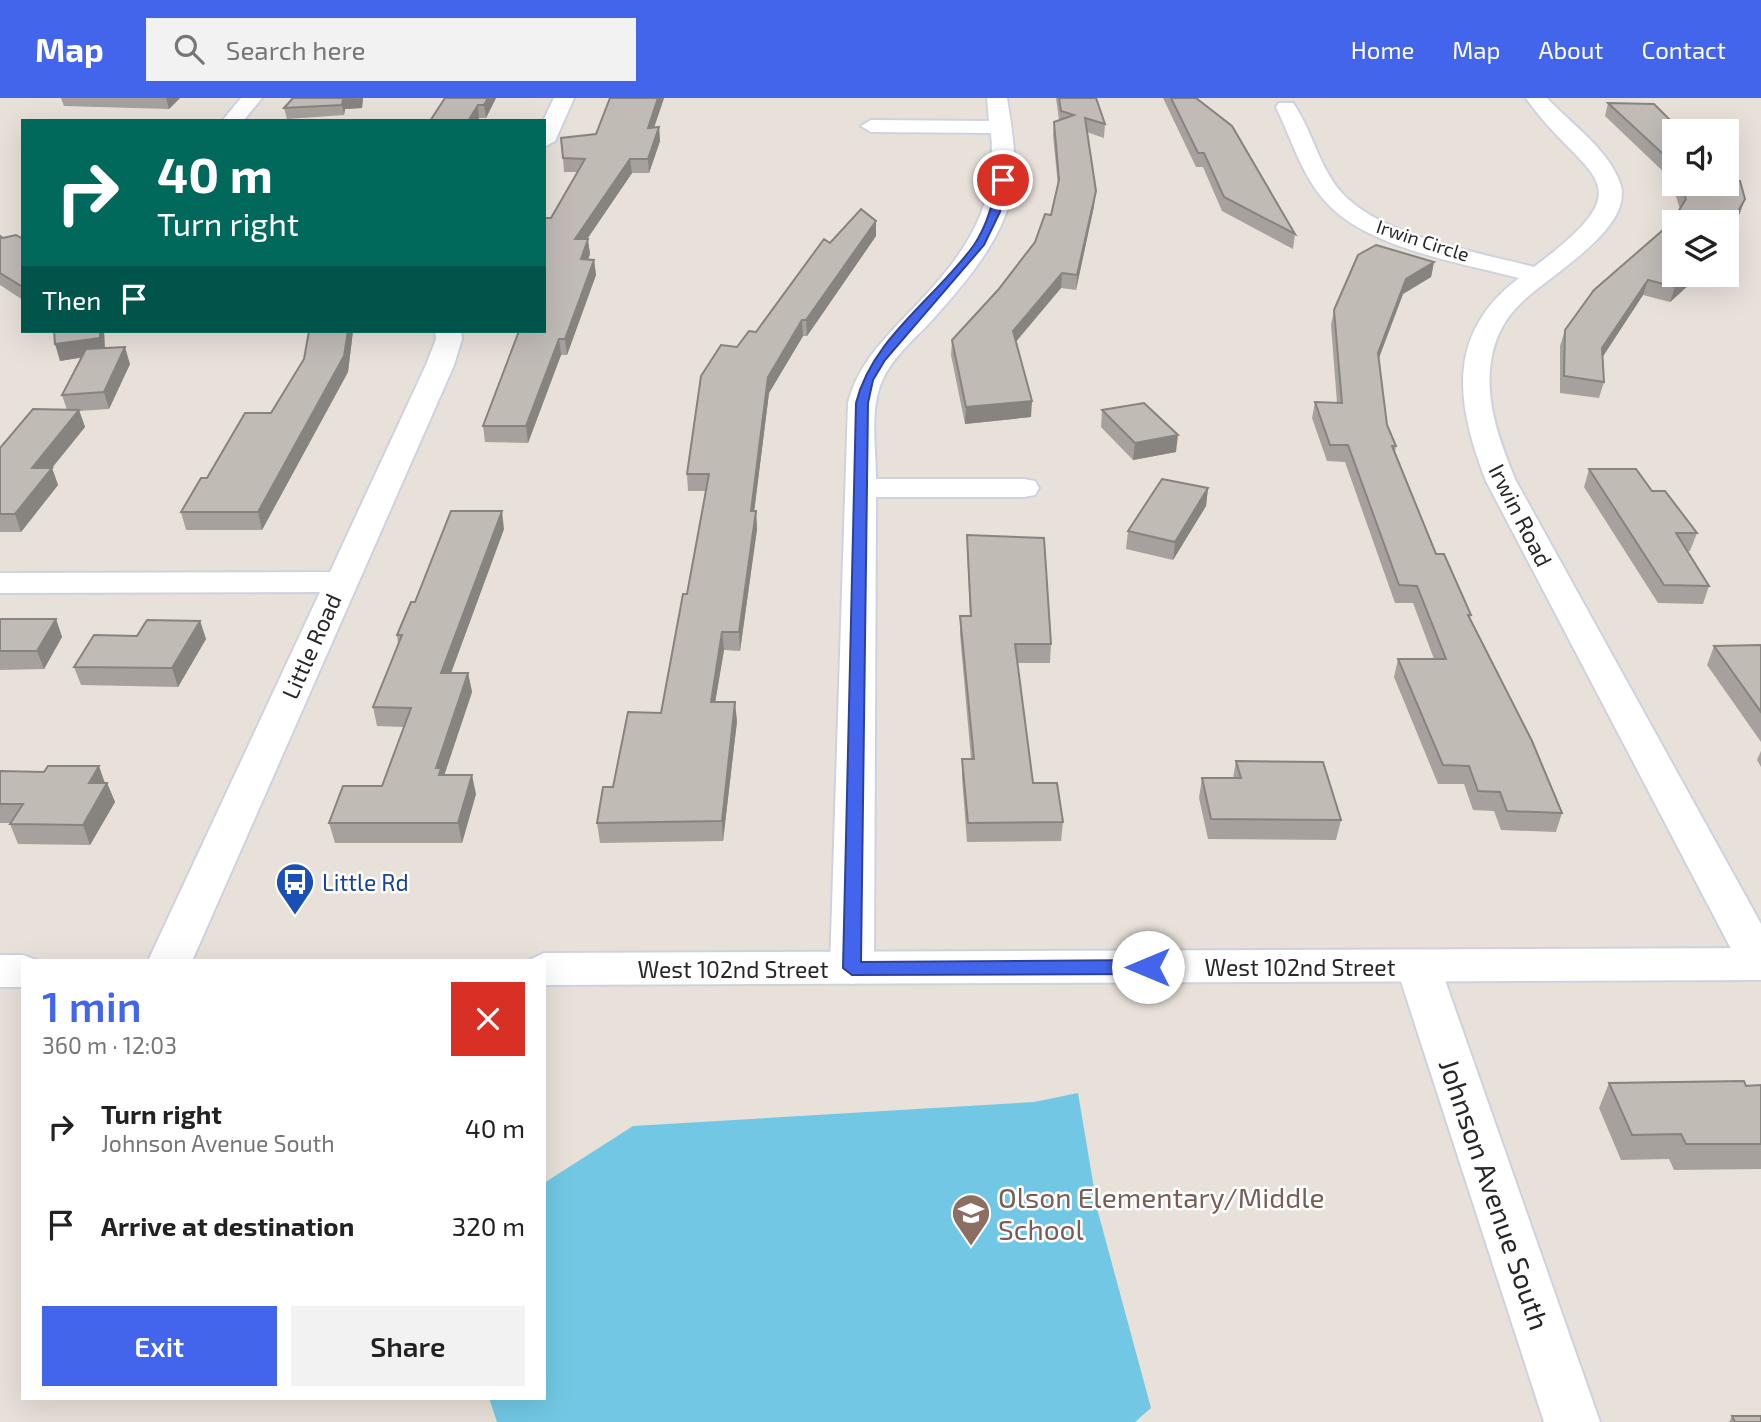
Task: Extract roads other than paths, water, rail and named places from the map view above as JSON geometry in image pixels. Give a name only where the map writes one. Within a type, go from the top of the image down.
[{"type":"street","points":[[234,119],[252,98]]},
{"type":"street","points":[[546,137],[564,98]]},
{"type":"street","name":"Irwin Road","points":[[1536,98],[1597,165],[1609,184],[1612,204],[1602,222],[1509,300],[1489,328],[1477,360],[1475,397],[1482,437],[1508,494],[1761,964]]},
{"type":"street","name":"Irwin Circle","points":[[1286,107],[1333,197],[1346,209],[1390,231],[1536,275]]},
{"type":"street","points":[[852,968],[862,403],[868,380],[881,359],[979,245],[995,212],[1003,180],[999,113],[871,126]]},
{"type":"street","name":"Little Road","points":[[171,959],[440,365],[449,339],[448,333]]},
{"type":"street","points":[[861,488],[1024,488]]},
{"type":"street","points":[[0,583],[340,582]]},
{"type":"street","name":"West 102nd Street","points":[[546,969],[1761,964]]},
{"type":"street","name":"Johnson Avenue South","points":[[1418,966],[1572,1422]]},
{"type":"street","points":[[0,971],[21,971]]},
{"type":"water","points":[[1078,1093],[1098,1212],[1151,1408],[1135,1422],[497,1422],[490,1400],[546,1400],[546,1182],[633,1126],[1034,1102]]},
{"type":"place","name":"Little Rd","points":[[295,916]]},
{"type":"place","name":"Olson Elementary/Middle School","points":[[971,1247]]}]
